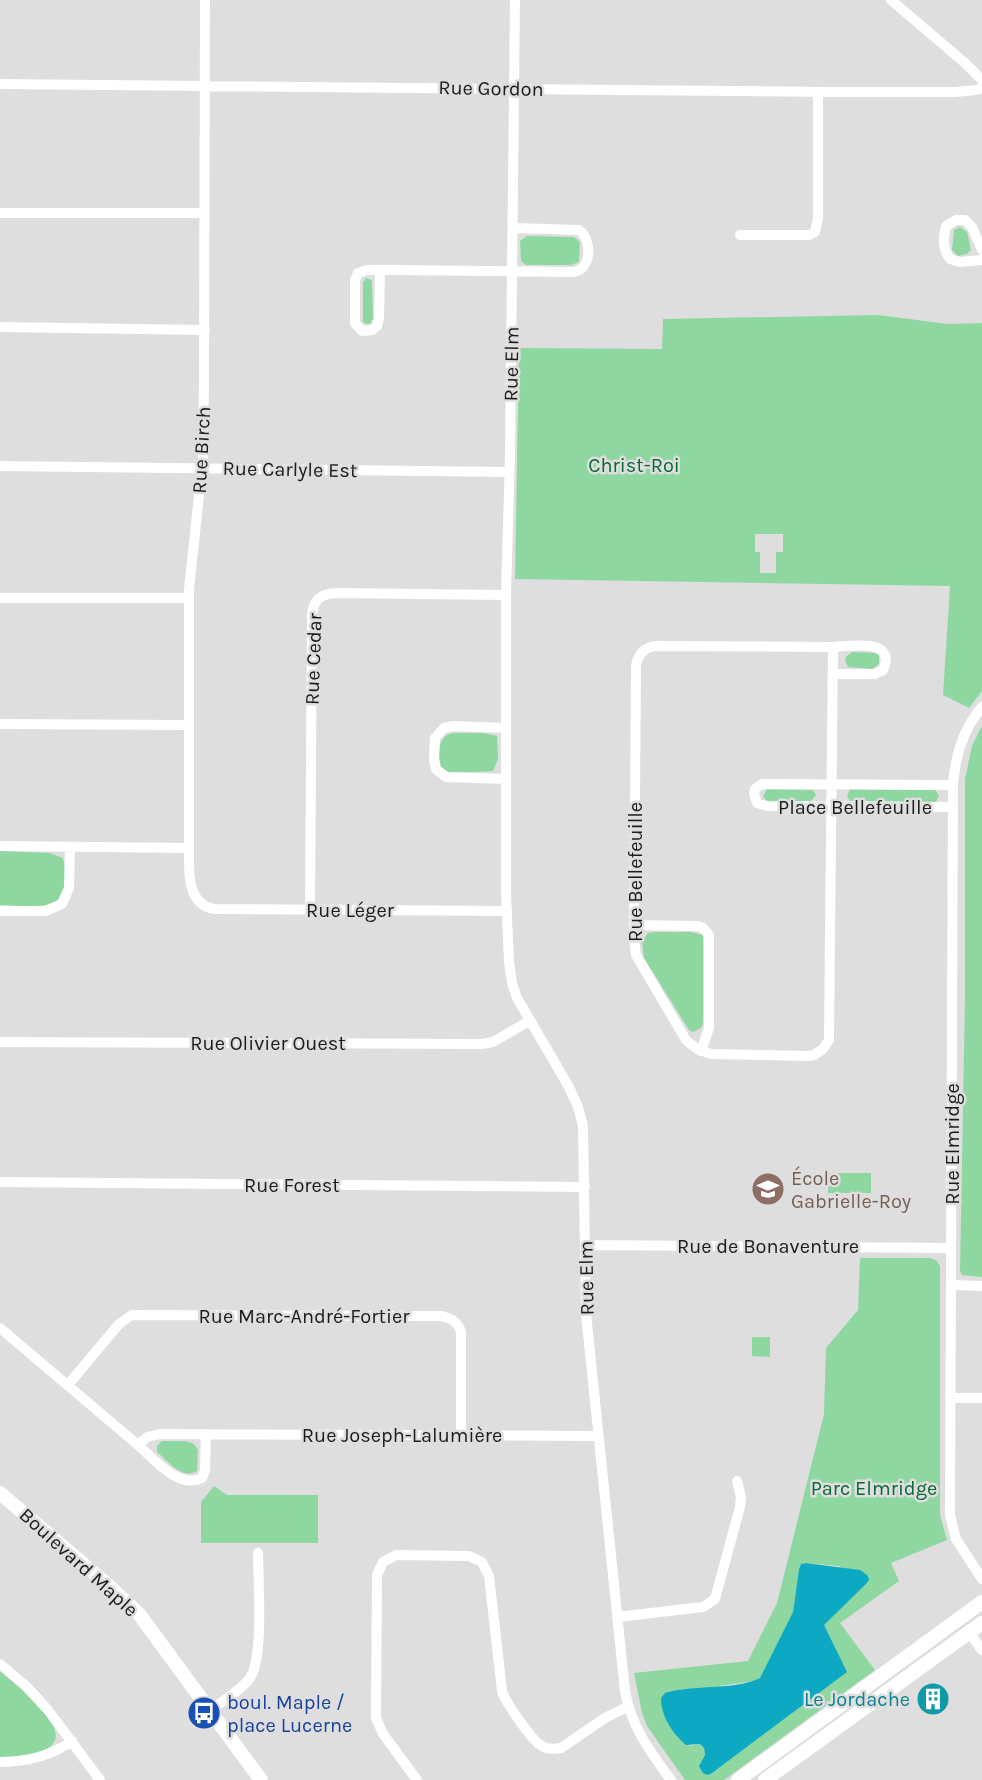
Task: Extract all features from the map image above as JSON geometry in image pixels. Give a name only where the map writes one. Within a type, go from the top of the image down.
[{"type":"street","name":"Rue Birch","points":[[196,898],[190,880],[189,848],[188,598],[201,469],[204,330],[205,0]]},
{"type":"street","name":"Rue Elm","points":[[515,0],[506,595],[507,911],[512,983],[529,1021],[562,1074],[578,1107],[584,1135],[586,1314],[627,1707],[642,1739],[671,1780]]},
{"type":"street","points":[[891,0],[982,80]]},
{"type":"street","name":"Rue Gordon","points":[[0,84],[818,92],[955,92],[982,88]]},
{"type":"street","points":[[740,234],[809,235],[815,232],[818,218],[818,92]]},
{"type":"street","points":[[0,213],[204,213]]},
{"type":"street","points":[[982,250],[972,227],[965,220],[956,220],[946,226],[944,240],[950,259],[960,262],[982,260]]},
{"type":"street","points":[[380,270],[379,322],[372,330],[362,330],[355,323],[356,276],[364,270],[380,270],[512,272],[580,272],[586,263],[588,242],[585,235],[576,229],[513,228]]},
{"type":"street","points":[[0,327],[204,330]]},
{"type":"street","name":"Rue Carlyle Est","points":[[0,466],[508,472]]},
{"type":"street","name":"Rue Cedar","points":[[310,910],[312,616],[316,601],[323,594],[336,593],[506,595]]},
{"type":"street","points":[[0,598],[188,598]]},
{"type":"street","name":"Rue Bellefeuille","points":[[700,1051],[686,1040],[638,961],[634,948],[636,666],[639,656],[643,650],[655,646],[874,646],[882,651],[886,659],[883,670],[875,674],[833,674]]},
{"type":"street","points":[[634,925],[698,926],[709,935],[710,1028],[700,1051],[720,1055],[808,1056],[819,1053],[827,1045],[830,1034],[833,647]]},
{"type":"street","name":"Rue Elmridge","points":[[982,707],[960,745],[953,785],[950,1398],[952,1523],[961,1548],[982,1579]]},
{"type":"street","points":[[0,724],[188,725]]},
{"type":"street","points":[[506,728],[453,726],[444,728],[435,738],[434,759],[436,769],[446,777],[506,779]]},
{"type":"street","name":"Place Bellefeuille","points":[[953,785],[762,784],[755,789],[754,794],[757,803],[761,806],[953,807]]},
{"type":"street","points":[[0,846],[189,848]]},
{"type":"street","points":[[0,911],[46,911],[62,904],[69,888],[70,847]]},
{"type":"street","name":"Rue Léger","points":[[196,898],[204,906],[214,909],[507,911]]},
{"type":"street","name":"Rue Olivier Ouest","points":[[0,1042],[475,1045],[493,1042],[529,1021]]},
{"type":"street","name":"Rue Forest","points":[[0,1182],[585,1187]]},
{"type":"street","name":"Rue de Bonaventure","points":[[585,1245],[951,1248]]},
{"type":"street","points":[[951,1285],[982,1286]]},
{"type":"street","name":"Rue Marc-André-Fortier","points":[[68,1385],[119,1324],[132,1315],[441,1316],[452,1319],[461,1332],[461,1436]]},
{"type":"street","points":[[0,1328],[180,1479],[199,1480],[202,1478],[205,1470],[206,1434]]},
{"type":"street","points":[[950,1398],[982,1398]]},
{"type":"street","name":"Rue Joseph-Lalumière","points":[[138,1445],[142,1440],[153,1435],[598,1436]]},
{"type":"street","points":[[617,1617],[703,1607],[716,1599],[740,1507],[741,1497],[737,1481]]},
{"type":"street","name":"Boulevard Maple","points":[[0,1493],[133,1608],[261,1780]]},
{"type":"street","points":[[210,1710],[246,1682],[255,1666],[258,1641],[258,1553]]},
{"type":"street","points":[[417,1780],[380,1729],[376,1718],[377,1575],[380,1566],[392,1557],[403,1555],[469,1556],[479,1559],[486,1566],[502,1691],[508,1704],[540,1746],[561,1748],[605,1718],[627,1707]]},
{"type":"street","points":[[746,1778],[982,1602]]},
{"type":"street","points":[[765,1780],[982,1623]]},
{"type":"street","points":[[969,1632],[982,1650]]},
{"type":"street","points":[[0,1664],[34,1694],[100,1780]]},
{"type":"street","points":[[0,1762],[22,1761],[40,1756],[72,1741]]},
{"type":"green space","points":[[960,227],[967,232],[971,250],[967,254],[958,256],[952,250],[954,230]]},
{"type":"green space","points":[[527,236],[574,237],[580,242],[579,262],[571,265],[526,265],[521,261],[520,241]]},
{"type":"green space","points":[[366,278],[372,280],[373,319],[369,324],[363,321],[363,282]]},
{"type":"green space","name":"Christ-Roi","points":[[878,315],[948,324],[982,323],[982,691],[969,708],[943,695],[950,586],[515,579],[519,348],[662,349],[663,319]],"holes":[[[755,534],[783,534],[783,552],[776,552],[776,573],[760,573],[760,552],[755,552]]]},
{"type":"green space","points":[[852,652],[875,653],[879,655],[879,664],[872,669],[848,667],[846,657]]},
{"type":"green space","points":[[982,726],[982,1277],[962,1275],[960,1271],[965,998],[965,779],[972,746]]},
{"type":"green space","points":[[452,733],[483,733],[497,736],[498,759],[493,771],[450,773],[441,767],[439,752],[441,742]]},
{"type":"green space","points":[[767,789],[813,790],[816,795],[811,801],[767,802],[763,796]]},
{"type":"green space","points":[[850,789],[935,790],[939,795],[936,802],[850,801],[847,796]]},
{"type":"green space","points":[[0,851],[50,853],[63,858],[66,876],[64,890],[59,898],[40,906],[0,905]]},
{"type":"green space","points":[[691,932],[703,935],[703,1023],[701,1028],[693,1032],[689,1030],[644,958],[642,942],[648,933]]},
{"type":"green space","points":[[828,1173],[871,1173],[871,1193],[828,1193]]},
{"type":"green space","name":"Parc Elmridge","points":[[860,1258],[930,1258],[937,1261],[940,1266],[940,1515],[947,1540],[891,1563],[899,1581],[840,1623],[875,1670],[724,1780],[685,1780],[647,1726],[634,1673],[748,1661],[777,1603],[824,1414],[826,1348],[858,1310]],"holes":[[[801,1564],[839,1566],[867,1583],[823,1625],[699,1766],[705,1755],[704,1748],[700,1744],[689,1746],[719,1686],[760,1678],[793,1612]]]},
{"type":"green space","points":[[752,1337],[770,1337],[770,1357],[752,1356]]},
{"type":"green space","points":[[162,1441],[186,1441],[194,1444],[198,1450],[197,1471],[186,1473],[181,1471],[157,1452],[157,1446]]},
{"type":"green space","points":[[214,1486],[227,1495],[318,1495],[318,1543],[201,1543],[201,1502]]},
{"type":"green space","points":[[0,1671],[32,1699],[54,1727],[55,1738],[49,1748],[31,1754],[0,1757]]},
{"type":"water","points":[[801,1564],[860,1570],[869,1579],[824,1625],[847,1672],[712,1773],[708,1775],[703,1773],[699,1766],[705,1755],[704,1748],[700,1744],[686,1745],[676,1735],[665,1718],[661,1698],[665,1693],[676,1690],[738,1685],[760,1678],[793,1612],[799,1569]]},
{"type":"place","name":"École Gabrielle-Roy","points":[[768,1189]]},
{"type":"place","name":"Le Jordache","points":[[933,1699]]},
{"type":"place","name":"boul. Maple / place Lucerne","points":[[204,1713]]}]
